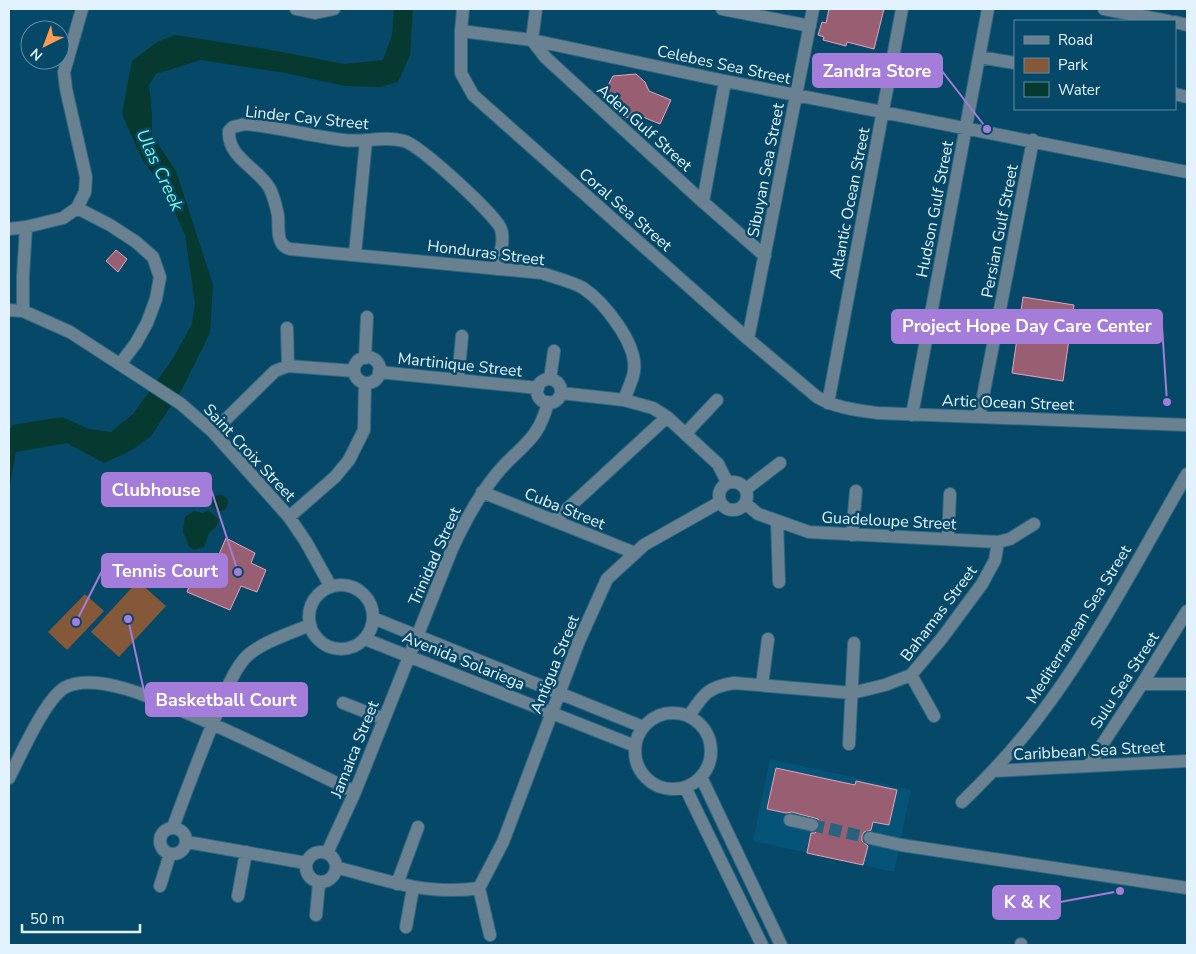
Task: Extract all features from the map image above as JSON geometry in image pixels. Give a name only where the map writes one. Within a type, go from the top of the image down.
[{"type":"street","points":[[9,229],[63,218],[77,208],[85,192],[86,177],[66,89],[64,72],[82,9]]},
{"type":"street","points":[[296,9],[315,13],[334,9]]},
{"type":"street","name":"Coral Sea Street","points":[[463,9],[461,31],[462,73],[473,95],[807,390],[828,403]]},
{"type":"street","points":[[532,40],[536,9]]},
{"type":"street","points":[[722,9],[810,26]]},
{"type":"street","name":"Sibuyan Sea Street","points":[[748,338],[813,9]]},
{"type":"street","name":"Atlantic Ocean Street","points":[[828,403],[902,9]]},
{"type":"street","name":"Hudson Gulf Street","points":[[912,414],[988,9]]},
{"type":"street","points":[[1104,9],[1163,20]]},
{"type":"street","name":"Celebes Sea Street","points":[[461,31],[532,40],[725,81],[1033,140],[1187,172]]},
{"type":"street","name":"Aden Gulf Street","points":[[532,40],[556,68],[764,256]]},
{"type":"street","points":[[979,57],[1014,63]]},
{"type":"street","points":[[703,202],[725,81]]},
{"type":"street","name":"Linder Cay Street","points":[[284,246],[280,241],[278,215],[271,190],[266,182],[237,155],[229,141],[229,131],[233,127],[245,124],[344,140],[366,141],[393,138],[416,146],[454,178],[501,228],[502,240],[498,269]]},
{"type":"street","name":"Persian Gulf Street","points":[[978,417],[1033,140]]},
{"type":"street","points":[[355,254],[366,141]]},
{"type":"street","points":[[9,310],[23,310],[70,332],[121,363],[136,343],[147,323],[156,298],[160,277],[153,257],[136,242],[110,225],[77,208]]},
{"type":"street","points":[[23,310],[26,227]]},
{"type":"street","name":"Honduras Street","points":[[284,246],[296,251],[355,254],[542,273],[581,286],[600,301],[622,332],[634,358],[634,370],[624,400]]},
{"type":"street","points":[[365,358],[367,317]]},
{"type":"street","points":[[287,328],[288,366]]},
{"type":"street","points":[[458,380],[462,336]]},
{"type":"street","points":[[550,379],[554,351]]},
{"type":"street","points":[[365,358],[370,358],[377,363],[380,372],[375,380],[365,383],[358,379],[354,371],[357,362],[365,358]]},
{"type":"street","name":"Saint Croix Street","points":[[121,363],[181,404],[213,432],[289,517],[306,542],[331,587]]},
{"type":"street","points":[[213,432],[263,381],[276,371],[288,366],[354,371]]},
{"type":"street","name":"Martinique Street","points":[[380,372],[538,388]]},
{"type":"street","points":[[550,379],[559,385],[561,393],[556,400],[548,402],[541,399],[538,388],[542,381],[550,379]]},
{"type":"street","points":[[289,517],[334,477],[349,460],[364,430],[365,383]]},
{"type":"street","points":[[561,393],[624,400],[653,408],[667,417],[718,464],[727,482]]},
{"type":"street","points":[[686,434],[717,400]]},
{"type":"street","name":"Trinidad Street","points":[[410,656],[452,549],[466,519],[482,492],[496,474],[535,434],[541,425],[548,402]]},
{"type":"street","name":"Artic Ocean Street","points":[[828,403],[858,411],[1187,425]]},
{"type":"street","points":[[554,521],[667,417]]},
{"type":"street","points":[[746,489],[780,462]]},
{"type":"street","name":"Mediterranean Sea Street","points":[[962,802],[1024,736],[1064,681],[1116,598],[1187,474]]},
{"type":"street","points":[[727,482],[738,482],[746,489],[745,504],[737,509],[727,509],[718,498],[720,488],[727,482]]},
{"type":"street","points":[[852,535],[856,491]]},
{"type":"street","name":"Cuba Street","points":[[482,492],[635,554]]},
{"type":"street","points":[[948,540],[950,494]]},
{"type":"street","name":"Antigua Street","points":[[479,888],[503,842],[579,642],[607,580],[644,544],[720,502]]},
{"type":"street","name":"Guadeloupe Street","points":[[745,504],[758,514],[810,532],[852,535],[998,542],[1010,538],[1034,524]]},
{"type":"street","points":[[777,521],[779,582]]},
{"type":"street","name":"Bahamas Street","points":[[689,716],[703,695],[722,685],[734,683],[852,693],[885,685],[911,675],[942,638],[982,584],[994,560],[998,542]]},
{"type":"street","points":[[341,585],[351,587],[367,599],[372,608],[373,618],[371,629],[365,639],[348,649],[338,649],[328,647],[314,634],[309,615],[316,597],[331,587],[341,585]]},
{"type":"street","name":"Sulu Sea Street","points":[[1088,766],[1187,611]]},
{"type":"street","name":"Avenida Solariega","points":[[373,618],[643,727]]},
{"type":"street","points":[[174,827],[230,682],[246,657],[263,646],[310,624]]},
{"type":"street","name":"Avenida Solariega","points":[[365,639],[635,746]]},
{"type":"street","points":[[762,685],[768,639]]},
{"type":"street","points":[[849,744],[854,643]]},
{"type":"street","name":"Jamaica Street","points":[[328,853],[410,656]]},
{"type":"street","points":[[911,675],[934,716]]},
{"type":"street","points":[[9,778],[48,706],[63,689],[77,682],[121,687],[162,702],[213,724],[355,792]]},
{"type":"street","points":[[1142,684],[1187,684]]},
{"type":"street","points":[[343,702],[384,719]]},
{"type":"street","points":[[669,713],[689,716],[704,730],[709,739],[711,749],[707,769],[701,777],[686,787],[673,789],[660,787],[648,781],[640,771],[635,758],[635,746],[643,727],[659,716],[669,713]]},
{"type":"street","name":"Caribbean Sea Street","points":[[993,771],[1187,761]]},
{"type":"street","points":[[701,777],[781,945]]},
{"type":"street","points":[[686,787],[762,945]]},
{"type":"street","points":[[790,820],[812,825]]},
{"type":"street","points":[[174,827],[182,830],[187,842],[186,846],[179,853],[170,854],[162,849],[160,839],[164,830],[174,827]]},
{"type":"street","points":[[397,884],[418,827]]},
{"type":"street","points":[[870,838],[1187,888]]},
{"type":"street","points":[[187,842],[306,863]]},
{"type":"street","points":[[238,896],[246,852]]},
{"type":"street","points":[[317,852],[328,853],[335,862],[336,867],[333,877],[324,883],[319,883],[309,878],[306,873],[308,858],[317,852]]},
{"type":"street","points":[[160,886],[170,854]]},
{"type":"street","points":[[336,867],[413,888],[461,891],[479,888],[490,935]]},
{"type":"street","points":[[733,887],[750,880]]},
{"type":"street","points":[[316,914],[319,883]]},
{"type":"street","points":[[406,927],[413,888]]},
{"type":"shaded area","points":[[770,759],[911,790],[894,872],[753,841]]},
{"type":"green space","points":[[138,581],[166,606],[119,657],[91,632]]},
{"type":"green space","points":[[85,594],[104,611],[67,650],[48,632]]},
{"type":"water","name":"Ulas Creek","points":[[394,9],[413,9],[410,55],[398,82],[381,87],[345,86],[285,73],[201,60],[156,74],[149,85],[152,135],[176,171],[213,285],[210,333],[181,391],[151,436],[132,450],[104,463],[67,443],[16,452],[9,491],[9,430],[13,425],[62,417],[89,429],[111,432],[133,414],[172,360],[192,324],[195,303],[185,235],[166,192],[142,159],[122,114],[132,61],[157,42],[175,35],[266,49],[344,64],[383,60],[392,35]]},
{"type":"water","points":[[217,495],[223,495],[228,500],[226,509],[217,511],[212,506],[212,500]]},
{"type":"water","points":[[208,510],[219,520],[216,527],[209,533],[204,547],[195,550],[189,547],[183,531],[185,517],[194,511],[203,513]]},
{"type":"building","points":[[829,9],[884,9],[874,49],[847,42],[846,46],[823,40],[824,37],[818,35],[822,22],[826,23]]},
{"type":"building","points":[[636,74],[645,82],[649,91],[671,100],[660,124],[638,115],[624,118],[605,91],[613,76]]},
{"type":"building","points":[[116,250],[127,259],[118,272],[106,261]]},
{"type":"building","points":[[1023,297],[1074,305],[1063,381],[1012,373]]},
{"type":"building","points":[[226,538],[255,553],[251,563],[266,570],[257,592],[241,586],[230,610],[187,592],[194,574],[208,580]]},
{"type":"building","points":[[776,768],[855,785],[856,781],[897,790],[889,825],[873,822],[871,830],[864,832],[862,836],[862,841],[868,846],[863,865],[807,853],[811,833],[815,833],[820,827],[818,819],[792,812],[786,813],[767,809]]},
{"type":"tunnel","points":[[812,825],[870,838]]},
{"type":"place","name":"Zandra Store","points":[[987,129]]},
{"type":"place","name":"Project Hope Day Care Center","points":[[1167,402]]},
{"type":"place","name":"Clubhouse","points":[[238,572]]},
{"type":"place","name":"Basketball Court","points":[[128,619]]},
{"type":"place","name":"Tennis Court","points":[[76,622]]},
{"type":"place","name":"K & K","points":[[1120,891]]}]
